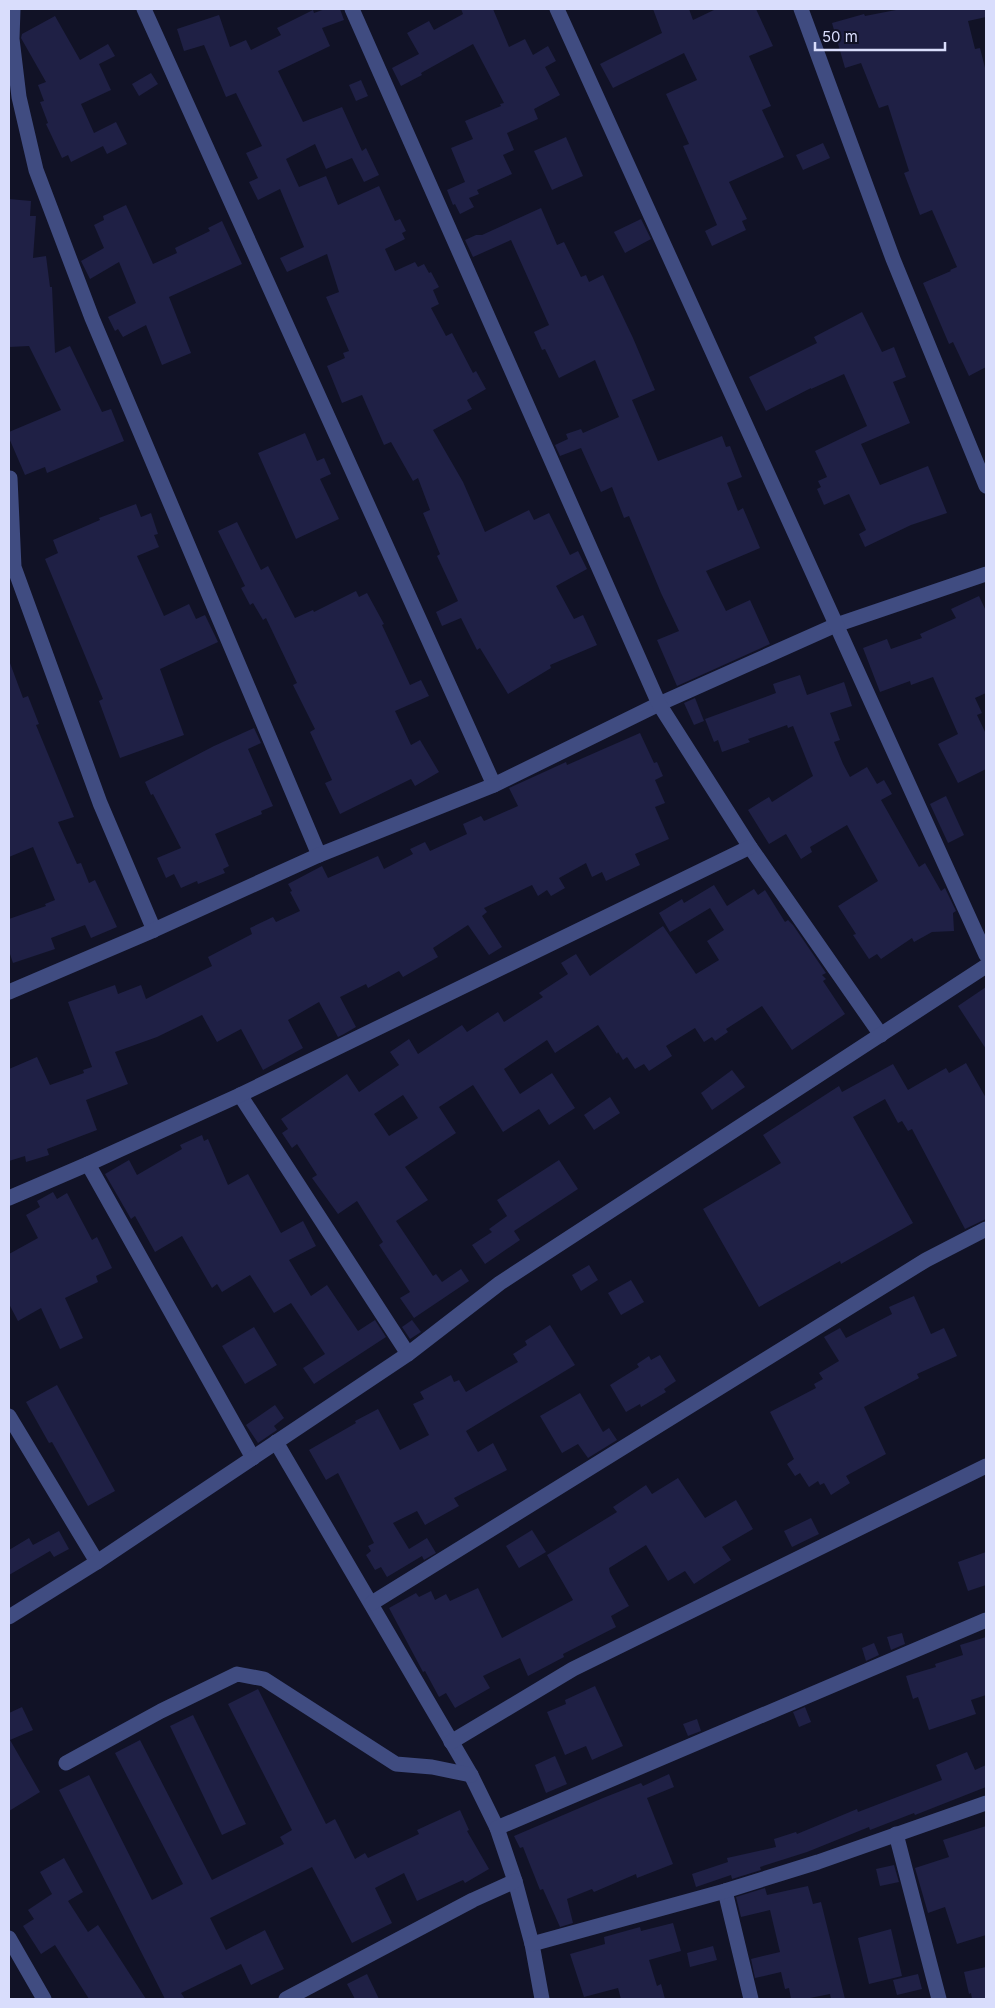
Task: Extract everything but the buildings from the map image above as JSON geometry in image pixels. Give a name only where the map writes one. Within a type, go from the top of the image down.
[{"type":"street","points":[[13,9],[12,39],[19,97],[36,170],[96,327],[319,854]]},
{"type":"street","points":[[148,9],[144,9],[494,785]]},
{"type":"street","points":[[352,9],[658,704],[750,847],[881,1035]]},
{"type":"street","points":[[556,9],[986,955]]},
{"type":"street","points":[[801,9],[893,259],[986,486]]},
{"type":"street","points":[[10,478],[14,566],[100,803],[154,930]]},
{"type":"street","points":[[9,992],[154,930],[319,854],[494,785],[658,704],[836,625],[986,574]]},
{"type":"street","points":[[9,1198],[240,1095],[750,847]]},
{"type":"street","points":[[9,1617],[97,1562],[408,1354],[500,1283],[986,966]]},
{"type":"street","points":[[240,1095],[408,1354]]},
{"type":"street","points":[[88,1164],[253,1458]]},
{"type":"street","points":[[372,1603],[926,1260],[986,1229]]},
{"type":"street","points":[[9,1416],[97,1562]]},
{"type":"street","points":[[276,1442],[471,1775],[498,1828],[532,1944],[542,1999]]},
{"type":"street","points":[[451,1742],[572,1669],[986,1466]]},
{"type":"street","points":[[498,1828],[986,1620]]},
{"type":"street","points":[[66,1763],[161,1711],[237,1674],[264,1679],[396,1764],[432,1767],[471,1775]]},
{"type":"street","points":[[532,1944],[725,1891],[818,1862],[986,1803]]},
{"type":"street","points":[[896,1834],[939,1999]]},
{"type":"street","points":[[286,1999],[473,1900],[515,1881]]},
{"type":"street","points":[[725,1891],[751,1999]]},
{"type":"street","points":[[9,1938],[44,1999]]}]
